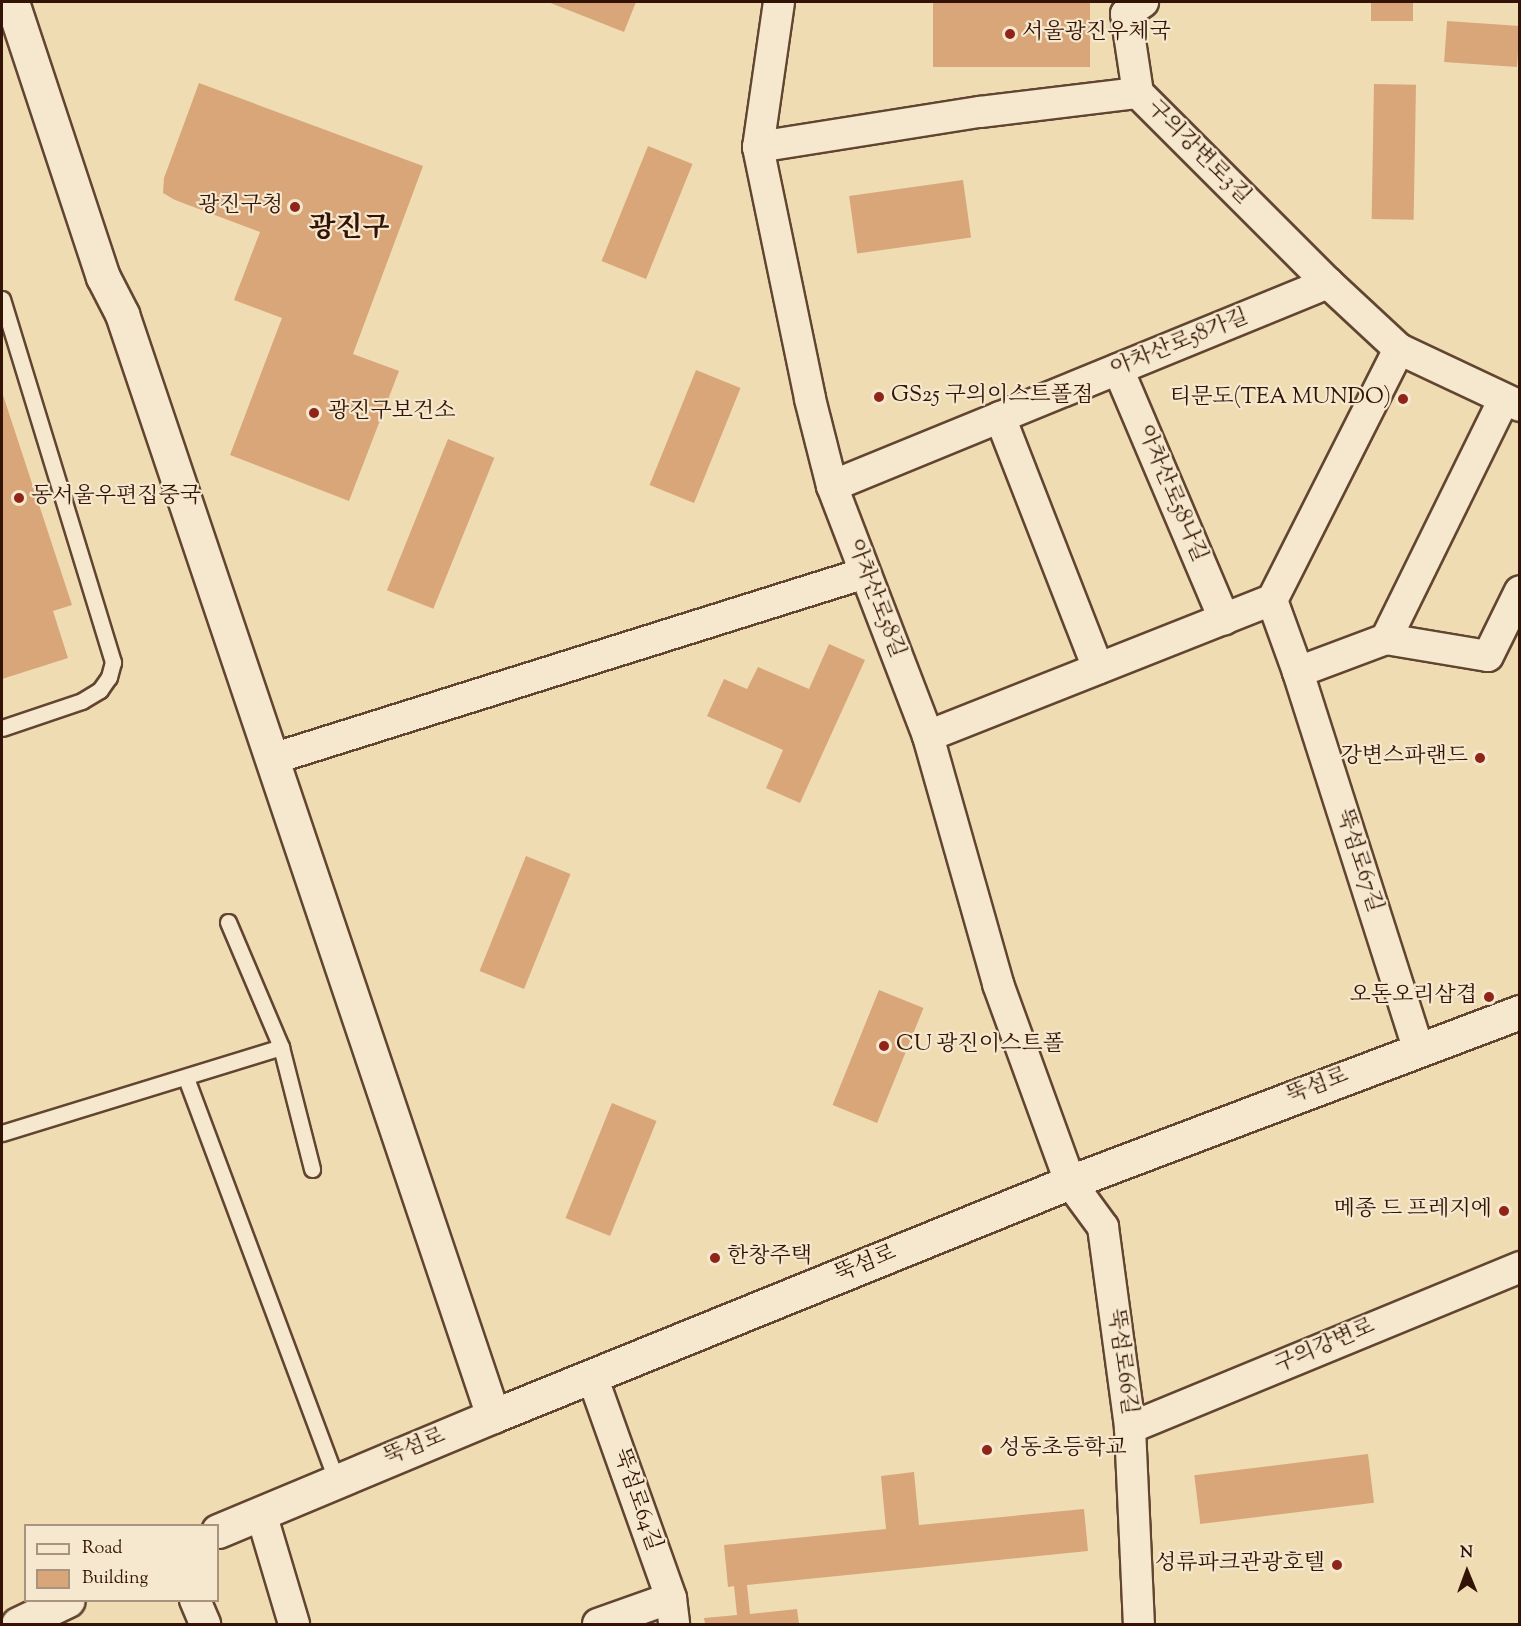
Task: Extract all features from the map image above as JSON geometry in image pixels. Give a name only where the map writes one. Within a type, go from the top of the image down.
[{"type":"street","points":[[12,2],[103,277],[122,315],[493,1416]]},
{"type":"street","name":"아차산로58길","points":[[779,2],[758,147],[810,399],[832,486],[928,736],[998,984],[1070,1182]]},
{"type":"street","points":[[1138,93],[1126,14],[1143,2]]},
{"type":"street","name":"구의강변로3길","points":[[758,147],[980,112],[1138,93],[1328,283],[1399,349],[1512,403],[1386,639]]},
{"type":"street","name":"아차산로58가길","points":[[832,486],[1328,283]]},
{"type":"street","points":[[928,736],[1272,600],[1399,349]]},
{"type":"street","name":"아차산로58나길","points":[[1118,369],[1224,619]]},
{"type":"street","points":[[1000,417],[1098,669]]},
{"type":"street","points":[[272,759],[865,573]]},
{"type":"street","points":[[1298,672],[1386,639],[1488,656],[1520,591]]},
{"type":"street","name":"뚝섬로67길","points":[[1272,600],[1298,672],[1418,1049]]},
{"type":"street","name":"뚝섬로","points":[[219,1532],[336,1480],[1070,1182],[1520,1012]]},
{"type":"street","name":"뚝섬로66길","points":[[1070,1182],[1103,1227],[1130,1428],[1139,1624]]},
{"type":"street","name":"구의강변로","points":[[1130,1428],[1520,1266]]},
{"type":"street","name":"뚝섬로64길","points":[[592,1376],[672,1611]]},
{"type":"street","points":[[261,1513],[294,1624]]},
{"type":"street","points":[[18,1624],[64,1602]]},
{"type":"street","points":[[196,1602],[205,1624]]},
{"type":"street","points":[[598,1624],[672,1611]]},
{"type":"lane","points":[[2,299],[113,662],[109,676],[100,690],[82,701],[2,728]]},
{"type":"lane","points":[[228,922],[281,1047],[312,1169]]},
{"type":"lane","points":[[2,1132],[186,1078],[252,1054],[281,1047]]},
{"type":"lane","points":[[186,1078],[336,1480]]},
{"type":"building","points":[[548,2],[636,2],[624,32]]},
{"type":"building","name":"서울광진우체국","points":[[933,2],[1090,2],[1090,67],[933,67]]},
{"type":"building","points":[[1371,2],[1413,2],[1413,21],[1371,21]]},
{"type":"building","points":[[1447,21],[1520,26],[1517,67],[1444,62]]},
{"type":"building","points":[[199,83],[423,166],[353,354],[399,371],[349,501],[230,455],[282,318],[234,300],[260,232],[175,200],[163,193],[164,178]]},
{"type":"building","points":[[1374,84],[1416,85],[1414,220],[1372,219]]},
{"type":"building","points":[[648,146],[693,164],[646,279],[602,261]]},
{"type":"building","points":[[963,180],[971,237],[857,253],[849,196]]},
{"type":"building","points":[[696,370],[741,388],[694,503],[650,485]]},
{"type":"building","name":"동서울우편집중국","points":[[2,392],[72,605],[53,611],[68,658],[2,679]]},
{"type":"building","points":[[448,439],[494,458],[433,609],[387,590]]},
{"type":"building","points":[[829,644],[865,660],[800,803],[766,788],[783,750],[707,716],[724,679],[747,689],[758,667],[809,689]]},
{"type":"building","points":[[526,856],[571,874],[524,989],[480,971]]},
{"type":"building","points":[[879,990],[924,1008],[877,1123],[833,1105]]},
{"type":"building","points":[[612,1103],[657,1121],[610,1236],[566,1218]]},
{"type":"building","points":[[1368,1454],[1374,1503],[1200,1524],[1194,1475]]},
{"type":"building","points":[[914,1472],[919,1525],[1084,1509],[1088,1551],[747,1585],[750,1614],[797,1609],[799,1624],[705,1624],[704,1618],[737,1615],[734,1586],[728,1587],[724,1545],[886,1529],[881,1476]]},
{"type":"place","name":"서울광진우체국","points":[[1010,34]]},
{"type":"place","name":"광진구청","points":[[295,207]]},
{"type":"place","name":"GS25 구의이스트폴점","points":[[879,397]]},
{"type":"place","name":"티문도(TEA MUNDO)","points":[[1403,399]]},
{"type":"place","name":"광진구보건소","points":[[314,413]]},
{"type":"place","name":"동서울우편집중국","points":[[19,498]]},
{"type":"place","name":"강변스파랜드","points":[[1480,758]]},
{"type":"place","name":"오돈오리삼겹","points":[[1489,997]]},
{"type":"place","name":"CU 광진이스트폴","points":[[884,1046]]},
{"type":"place","name":"메종 드 프레지에","points":[[1504,1211]]},
{"type":"place","name":"한창주택","points":[[715,1258]]},
{"type":"place","name":"성동초등학교","points":[[987,1450]]},
{"type":"place","name":"성류파크관광호텔","points":[[1337,1565]]},
{"type":"district","name":"광진구","points":[[349,229]]}]
